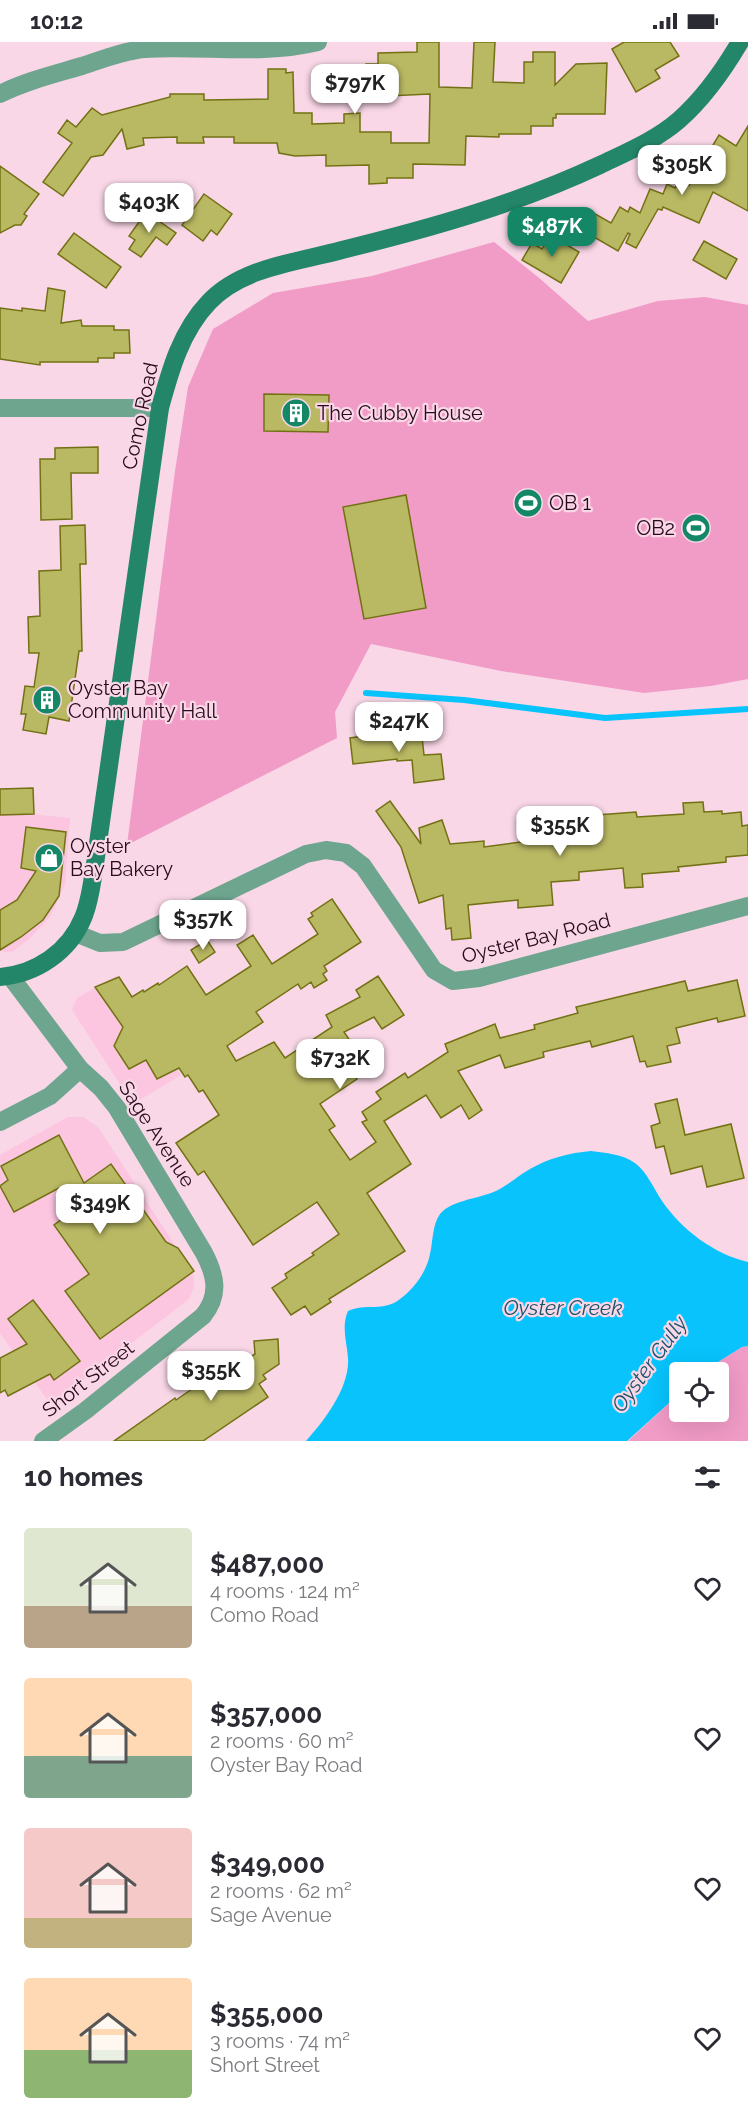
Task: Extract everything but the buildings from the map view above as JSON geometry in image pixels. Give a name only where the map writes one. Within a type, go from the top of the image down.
[{"type":"street","points":[[0,94],[18,85],[130,51],[262,49],[301,46],[318,42]]},
{"type":"street","name":"Como Road","points":[[75,933],[84,918],[95,864],[160,408],[172,364],[189,329],[209,302],[240,279],[274,267],[461,219],[520,199],[635,148],[678,121],[707,93],[740,42]]},
{"type":"street","points":[[0,408],[160,408]]},
{"type":"street","name":"Oyster Bay Road","points":[[75,933],[100,943],[123,942],[306,855],[326,849],[346,853],[363,866],[434,970],[453,981],[479,978],[748,906]]},
{"type":"street","points":[[5,977],[41,966],[75,933]]},
{"type":"street","name":"Sage Avenue","points":[[5,977],[80,1069],[101,1088],[117,1108],[158,1173],[212,1268]]},
{"type":"street","points":[[0,1122],[50,1096],[80,1069]]},
{"type":"street","name":"Short Street","points":[[43,1441],[85,1411],[203,1316],[211,1307],[215,1293],[212,1268]]},
{"type":"shaded area","points":[[494,242],[588,321],[658,301],[705,297],[748,305],[748,679],[711,686],[644,693],[501,671],[371,644],[335,712],[337,738],[127,845],[188,387],[213,329],[273,293],[372,276]]},
{"type":"shaded area","points":[[0,811],[70,818],[65,884],[50,917],[29,939],[12,952],[0,951]]},
{"type":"shaded area","points":[[116,976],[181,1075],[133,1104],[72,1010],[77,998]]},
{"type":"shaded area","points":[[68,1117],[83,1117],[98,1127],[193,1273],[194,1287],[189,1299],[51,1405],[0,1333],[0,1155]]},
{"type":"shaded area","points":[[748,1346],[748,1441],[628,1441],[669,1403],[669,1422],[729,1422],[729,1362],[718,1362],[742,1347]]},
{"type":"water","name":"Oyster Creek","points":[[591,1151],[608,1153],[630,1160],[647,1176],[670,1212],[689,1231],[711,1247],[748,1262],[748,1346],[742,1347],[718,1362],[669,1362],[669,1403],[627,1441],[306,1441],[328,1413],[345,1380],[348,1369],[345,1323],[348,1311],[394,1303],[410,1290],[426,1267],[437,1218],[450,1206],[496,1191],[530,1169],[567,1155]]},
{"type":"waterway","points":[[366,693],[464,700],[605,718],[748,709]]},
{"type":"place","name":"The Cubby House","points":[[296,413]]},
{"type":"place","name":"OB 1","points":[[528,503]]},
{"type":"place","name":"OB2","points":[[696,528]]},
{"type":"place","name":"Oyster Bay Community Hall","points":[[47,700]]},
{"type":"place","name":"Oyster Bay Bakery","points":[[49,858]]},
{"type":"water label","name":"Oyster Gully","points":[[649,1364]]}]
